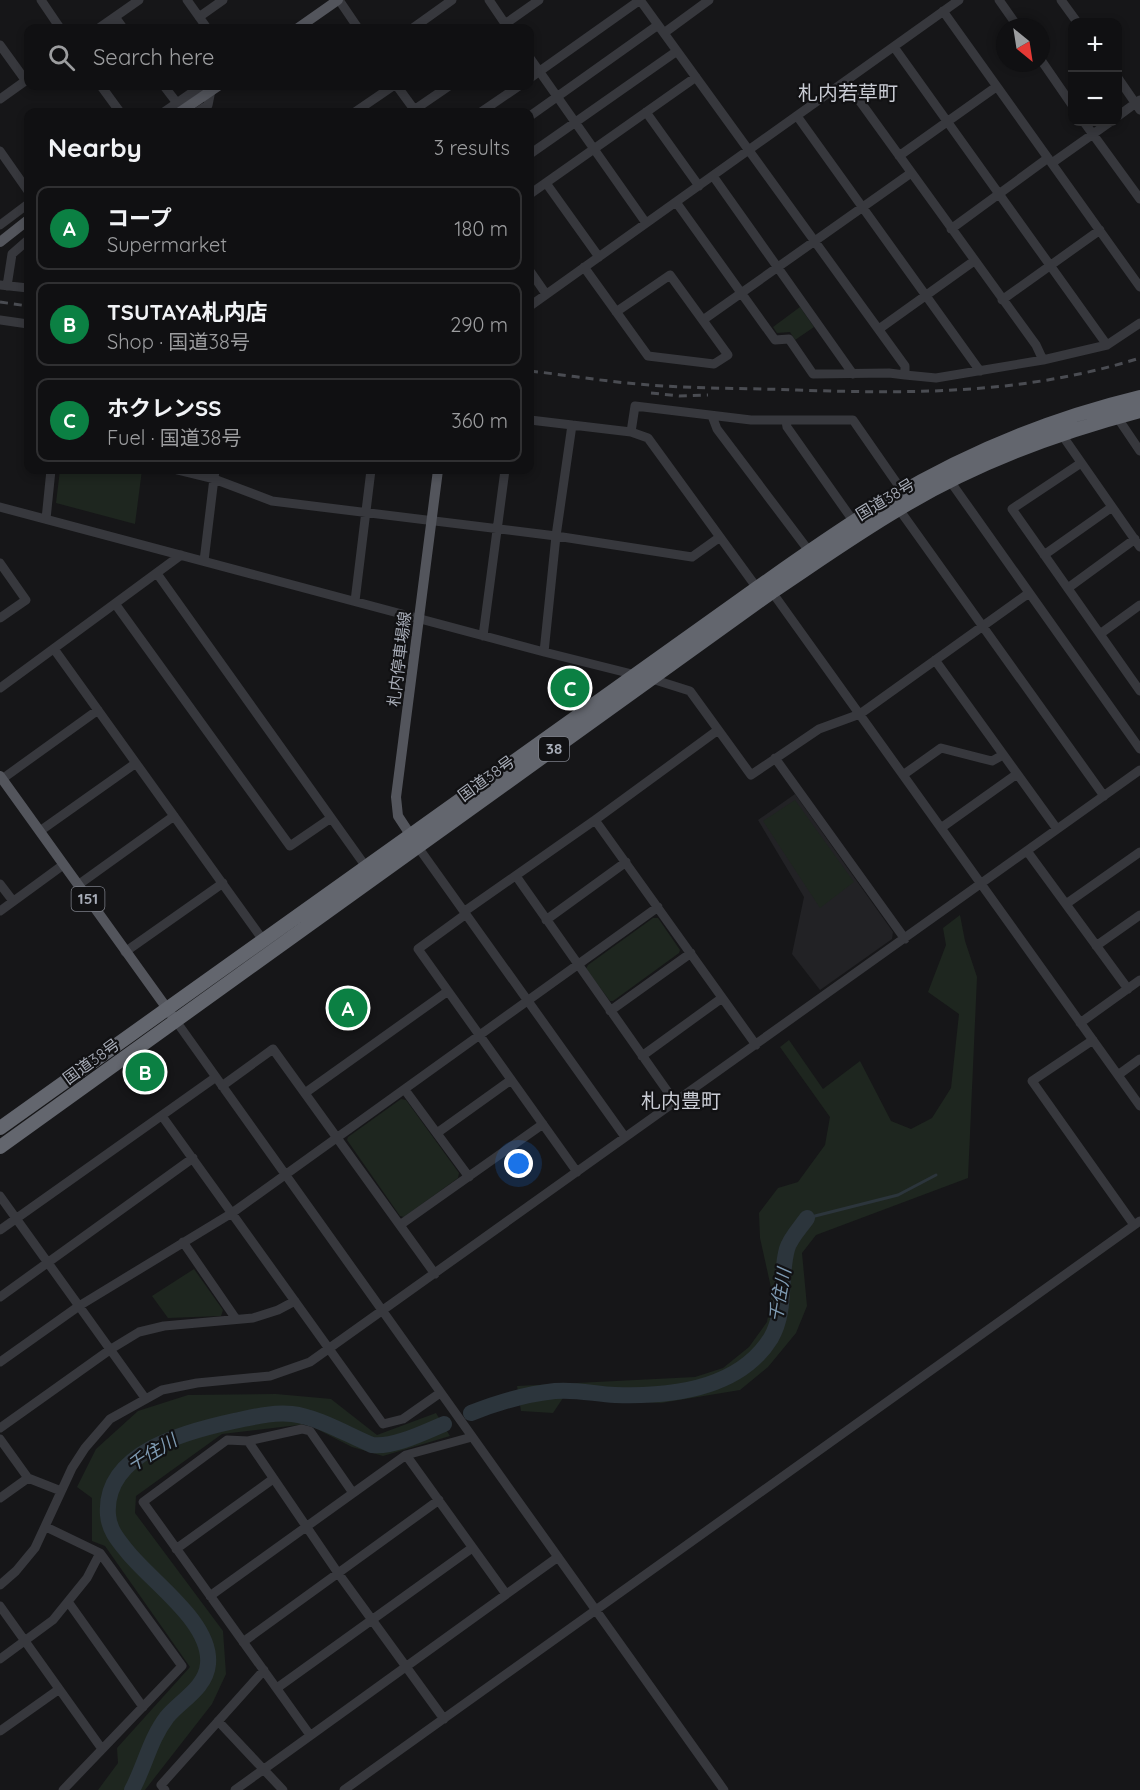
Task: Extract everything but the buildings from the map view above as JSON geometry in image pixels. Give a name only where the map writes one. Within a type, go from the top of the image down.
[{"type":"highway","name":"国道38号","points":[[414,841],[652,679],[898,500],[1062,435],[1140,397]]},
{"type":"highway","name":"国道38号","points":[[0,1147],[176,1021],[635,675],[809,551],[854,522],[898,500],[985,450],[1036,430],[1114,411],[1140,411]]},
{"type":"highway","name":"国道38号","points":[[0,1128],[263,940],[370,873]]},
{"type":"main road","points":[[304,24],[338,0]]},
{"type":"main road","points":[[178,108],[210,90]]},
{"type":"main road","points":[[0,242],[24,223]]},
{"type":"main road","name":"札内停車場線","points":[[414,841],[398,816],[396,797],[438,474]]},
{"type":"main road","name":"151","points":[[1,777],[176,1021]]},
{"type":"street","points":[[40,0],[57,24]]},
{"type":"street","points":[[105,24],[139,0]]},
{"type":"street","points":[[187,0],[204,24]]},
{"type":"street","points":[[199,17],[223,0]]},
{"type":"street","points":[[338,0],[355,24]]},
{"type":"street","points":[[419,24],[452,0]]},
{"type":"street","points":[[489,0],[506,24]]},
{"type":"street","points":[[509,24],[539,0]]},
{"type":"street","points":[[534,75],[640,0],[905,366],[905,375]]},
{"type":"street","points":[[534,113],[557,96],[709,0]]},
{"type":"street","points":[[534,303],[959,0]]},
{"type":"street","points":[[999,0],[1012,18]]},
{"type":"street","points":[[1061,0],[1074,18]]},
{"type":"street","points":[[943,11],[1140,287]]},
{"type":"street","points":[[115,17],[120,24]]},
{"type":"street","points":[[0,45],[24,76]]},
{"type":"street","points":[[894,47],[1107,345]]},
{"type":"street","points":[[534,151],[676,51]]},
{"type":"street","points":[[534,64],[646,223]]},
{"type":"street","points":[[1049,72],[1068,99]]},
{"type":"street","points":[[534,192],[696,77]]},
{"type":"street","points":[[0,99],[24,82]]},
{"type":"street","points":[[846,82],[1036,345],[1044,360]]},
{"type":"street","points":[[1122,83],[1139,104],[1122,114]]},
{"type":"street","points":[[899,156],[996,87]]},
{"type":"street","points":[[104,90],[117,108]]},
{"type":"street","points":[[167,90],[178,108]]},
{"type":"street","points":[[203,108],[208,105],[213,90]]},
{"type":"street","points":[[361,108],[389,90]]},
{"type":"street","points":[[398,90],[413,108]]},
{"type":"street","points":[[419,108],[444,90]]},
{"type":"street","points":[[487,108],[513,90]]},
{"type":"street","points":[[646,112],[699,186]]},
{"type":"street","points":[[797,116],[980,371]]},
{"type":"street","points":[[1087,126],[1140,199]]},
{"type":"street","points":[[951,229],[999,194],[1104,126]]},
{"type":"street","points":[[0,151],[24,185]]},
{"type":"street","points":[[0,170],[9,163]]},
{"type":"street","points":[[703,320],[911,173]]},
{"type":"street","points":[[713,176],[854,374]]},
{"type":"street","points":[[546,183],[599,256]]},
{"type":"street","points":[[676,202],[775,340],[789,339],[813,374],[889,373],[936,378],[1044,360],[1107,345],[1140,323]]},
{"type":"street","points":[[0,225],[24,207]]},
{"type":"street","points":[[1002,300],[1100,230]]},
{"type":"street","points":[[24,244],[12,254],[4,285],[24,288]]},
{"type":"street","points":[[879,330],[974,261]]},
{"type":"street","points":[[584,267],[616,312],[648,356],[714,364],[728,355],[670,275],[616,312]]},
{"type":"street","points":[[534,278],[546,294]]},
{"type":"street","points":[[0,320],[24,323]]},
{"type":"street","points":[[630,432],[634,406],[751,420],[853,420],[898,500],[982,627],[1104,796]]},
{"type":"street","points":[[1114,411],[1140,451]]},
{"type":"street","points":[[712,416],[717,429],[809,551]]},
{"type":"street","points":[[534,420],[630,432],[648,438],[757,588],[772,592],[1140,1106]]},
{"type":"street","points":[[786,421],[787,427],[854,522]]},
{"type":"street","points":[[544,652],[556,536],[572,425]]},
{"type":"street","points":[[1062,435],[1137,543],[1068,588]]},
{"type":"street","points":[[1081,463],[1012,509],[1100,634],[1136,677],[1140,691]]},
{"type":"street","points":[[46,519],[51,474]]},
{"type":"street","points":[[204,561],[215,474],[272,501],[556,536],[692,557],[720,537]]},
{"type":"street","points":[[355,601],[370,474]]},
{"type":"street","points":[[483,636],[504,474]]},
{"type":"street","points":[[950,481],[1140,749]]},
{"type":"street","points":[[0,507],[652,679],[690,691],[751,775],[819,729],[860,714],[1029,593]]},
{"type":"street","points":[[1044,555],[1112,507]]},
{"type":"street","points":[[0,688],[116,605],[181,555]]},
{"type":"street","points":[[0,563],[26,600],[0,618]]},
{"type":"street","points":[[158,574],[370,873]]},
{"type":"street","points":[[116,605],[290,846],[331,818]]},
{"type":"street","points":[[1100,634],[1140,605]]},
{"type":"street","points":[[54,649],[263,940]]},
{"type":"street","points":[[935,660],[1058,829]]},
{"type":"street","points":[[1,777],[98,710]]},
{"type":"street","points":[[577,1172],[418,949],[718,730]]},
{"type":"street","points":[[903,775],[941,748],[992,761],[1003,755]]},
{"type":"street","points":[[775,758],[905,939]]},
{"type":"street","points":[[40,831],[136,763]]},
{"type":"street","points":[[0,1585],[25,1562],[46,1527],[72,1468],[110,1419],[162,1390],[197,1383],[270,1376],[305,1364],[329,1350],[1140,770]]},
{"type":"street","points":[[941,828],[1017,774]]},
{"type":"street","points":[[78,885],[174,816]]},
{"type":"street","points":[[595,820],[756,1045]]},
{"type":"street","points":[[414,841],[626,1137]]},
{"type":"street","points":[[1027,851],[1128,989]]},
{"type":"street","points":[[1066,904],[1140,852]]},
{"type":"street","points":[[546,920],[626,862]]},
{"type":"street","points":[[0,910],[63,865]]},
{"type":"street","points":[[516,876],[675,1102]]},
{"type":"street","points":[[125,952],[223,883]]},
{"type":"street","points":[[0,884],[13,901]]},
{"type":"street","points":[[0,1362],[79,1306],[232,1213],[658,907]]},
{"type":"street","points":[[1096,946],[1140,915]]},
{"type":"street","points":[[610,1011],[691,953]]},
{"type":"street","points":[[1080,1023],[1140,980]]},
{"type":"street","points":[[306,1093],[448,991]]},
{"type":"street","points":[[642,1056],[722,998]]},
{"type":"street","points":[[176,1021],[724,1790]]},
{"type":"street","points":[[344,1790],[1137,1223],[1032,1081],[1093,1040]]},
{"type":"street","points":[[222,1086],[273,1049],[435,1274]]},
{"type":"street","points":[[1118,1075],[1140,1059]]},
{"type":"street","points":[[0,1230],[216,1077]]},
{"type":"street","points":[[436,1133],[511,1080]]},
{"type":"street","points":[[405,1090],[469,1177]]},
{"type":"street","points":[[162,1116],[383,1424],[403,1419],[440,1393]]},
{"type":"street","points":[[400,1225],[543,1124]]},
{"type":"street","points":[[0,1296],[193,1158]]},
{"type":"street","points":[[0,1196],[146,1398]]},
{"type":"street","points":[[183,1242],[236,1319]]},
{"type":"street","points":[[0,1428],[111,1349],[139,1332],[164,1326],[253,1318],[295,1301]]},
{"type":"street","points":[[310,1735],[143,1502],[227,1440],[248,1441],[302,1430],[310,1431],[353,1493]]},
{"type":"street","points":[[210,1596],[406,1455],[472,1437]]},
{"type":"street","points":[[0,1440],[28,1478],[61,1491]]},
{"type":"street","points":[[248,1441],[338,1573],[444,1719]]},
{"type":"street","points":[[406,1455],[506,1594]]},
{"type":"street","points":[[0,1498],[28,1478]]},
{"type":"street","points":[[176,1549],[273,1479]]},
{"type":"street","points":[[243,1642],[439,1500]]},
{"type":"street","points":[[46,1527],[100,1553],[182,1666],[63,1790]]},
{"type":"street","points":[[277,1688],[472,1548]]},
{"type":"street","points":[[0,1659],[53,1620],[87,1578],[100,1553]]},
{"type":"street","points":[[235,1790],[558,1557]]},
{"type":"street","points":[[69,1603],[144,1707]]},
{"type":"street","points":[[0,1606],[102,1749]]},
{"type":"street","points":[[165,1790],[162,1785],[264,1670]]},
{"type":"street","points":[[0,1731],[58,1690]]},
{"type":"street","points":[[218,1721],[284,1790]]},
{"type":"shaded area","points":[[800,307],[814,327],[795,340],[790,332],[777,333],[773,327]]},
{"type":"shaded area","points":[[60,474],[141,474],[135,524],[56,503]]},
{"type":"shaded area","points":[[795,794],[893,932],[892,939],[820,990],[792,954],[804,897],[758,820]]},
{"type":"shaded area","points":[[795,800],[854,882],[820,908],[763,821]]},
{"type":"shaded area","points":[[960,915],[965,941],[977,977],[968,1178],[816,1235],[802,1253],[807,1306],[796,1333],[768,1367],[740,1390],[661,1403],[563,1398],[553,1413],[521,1411],[517,1386],[695,1377],[723,1368],[749,1347],[767,1322],[772,1292],[760,1238],[759,1213],[778,1188],[798,1182],[825,1145],[830,1117],[780,1047],[789,1040],[823,1089],[860,1061],[891,1121],[911,1129],[932,1118],[951,1088],[959,1014],[928,992],[946,945],[943,928]]},
{"type":"shaded area","points":[[653,918],[658,918],[680,950],[679,953],[610,1001],[586,969],[588,965]]},
{"type":"shaded area","points":[[401,1099],[406,1100],[459,1173],[458,1178],[404,1217],[400,1216],[347,1140]]},
{"type":"shaded area","points":[[194,1269],[223,1310],[221,1316],[168,1318],[152,1296]]},
{"type":"shaded area","points":[[276,1394],[331,1399],[377,1435],[436,1413],[450,1436],[383,1456],[352,1447],[307,1424],[222,1434],[136,1496],[135,1513],[223,1631],[226,1674],[212,1704],[145,1790],[98,1790],[118,1763],[117,1748],[190,1667],[105,1546],[92,1541],[92,1498],[77,1487],[96,1449],[138,1411],[188,1395]]},
{"type":"waterway","name":"千住川","points":[[807,1218],[898,1195],[936,1175]]},
{"type":"waterway","name":"千住川","points":[[471,1413],[512,1399],[555,1391],[615,1395],[680,1392],[702,1387],[741,1369],[757,1355],[771,1338],[776,1327],[788,1245],[807,1218]]},
{"type":"waterway","name":"千住川","points":[[132,1790],[161,1725],[172,1711],[198,1687],[208,1664],[207,1648],[190,1618],[137,1562],[112,1529],[108,1515],[110,1493],[119,1475],[134,1460],[152,1448],[173,1439],[215,1425],[263,1415],[302,1416],[322,1422],[372,1445],[399,1442],[444,1424]]},
{"type":"railway","points":[[0,302],[24,305]]},
{"type":"railway","points":[[534,372],[678,387],[885,392],[1013,385],[1055,379],[1140,358]]},
{"type":"railway","points":[[651,393],[679,396],[708,395]]},
{"type":"place","name":"ホクレンSS","points":[[570,688]]},
{"type":"place","name":"コープ","points":[[348,1008]]},
{"type":"place","name":"TSUTAYA札内店","points":[[145,1072]]},
{"type":"district","name":"札内若草町","points":[[848,93]]},
{"type":"district","name":"札内豊町","points":[[681,1101]]}]
